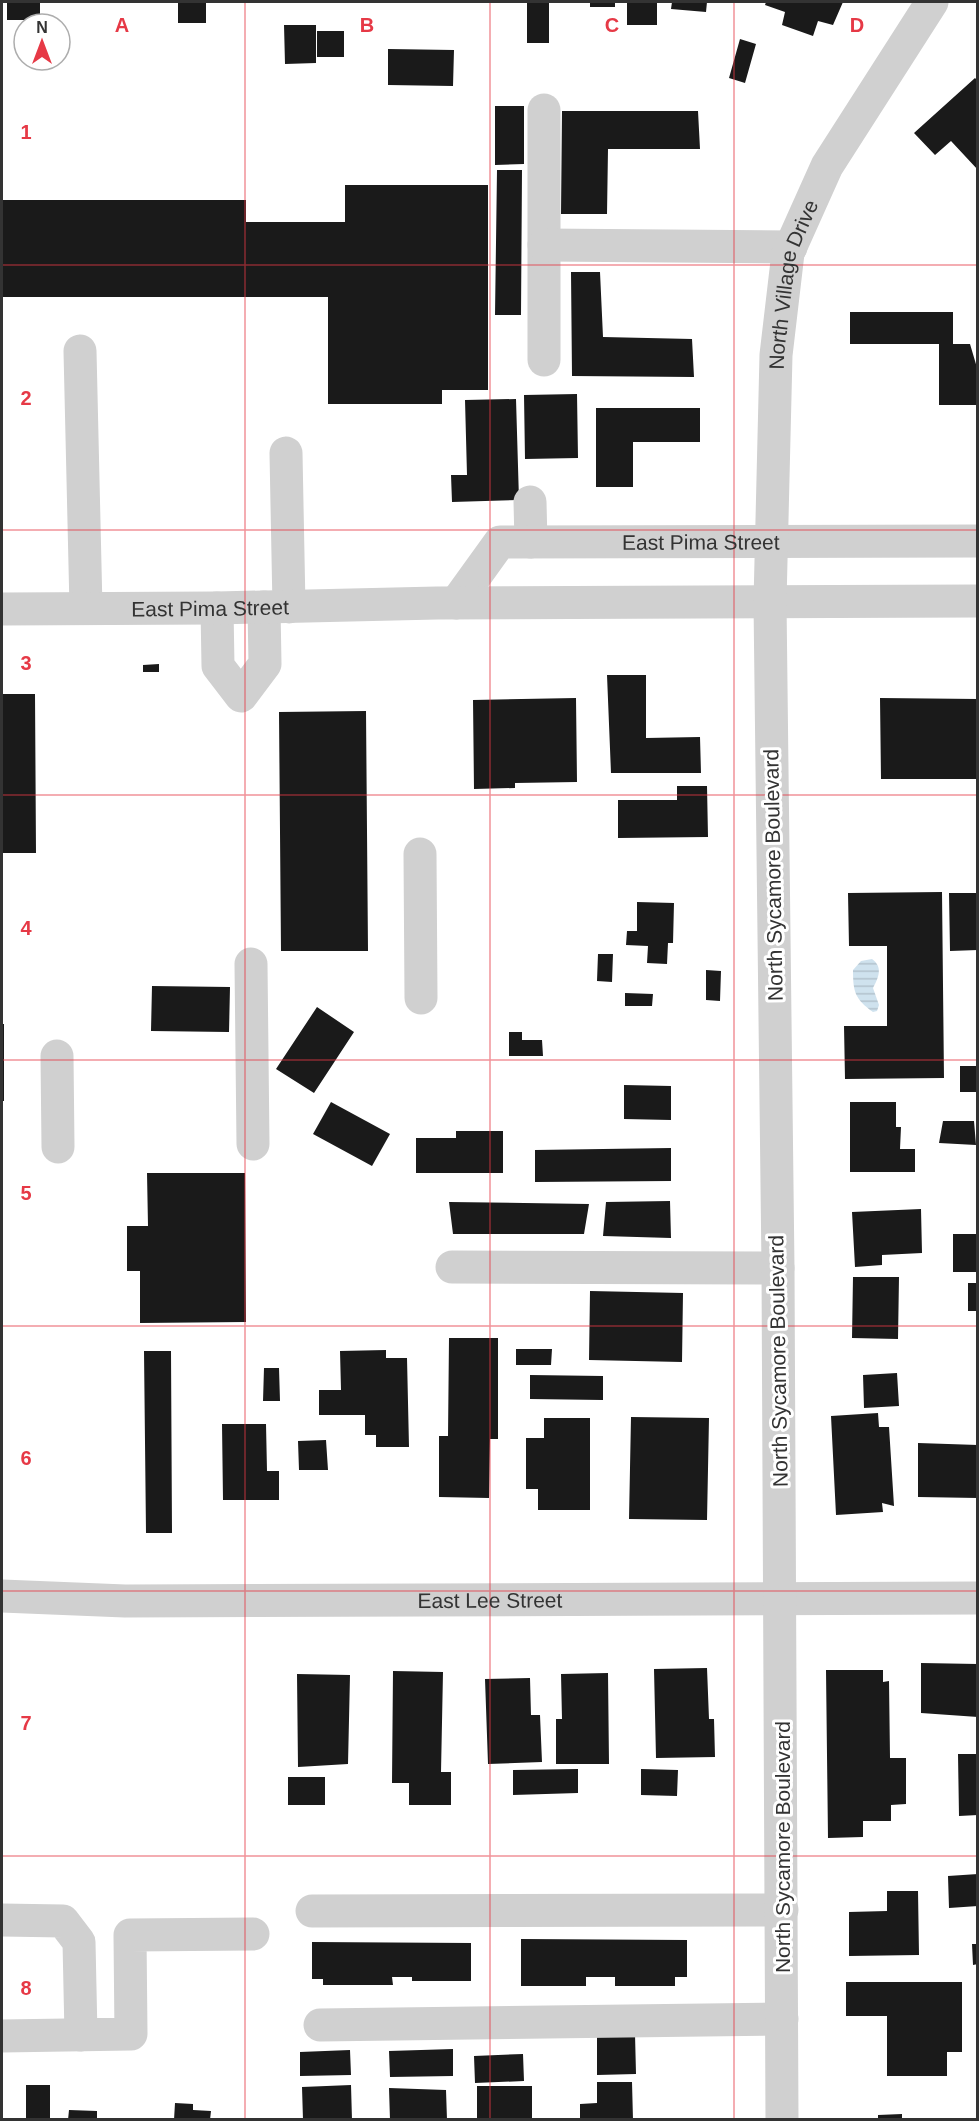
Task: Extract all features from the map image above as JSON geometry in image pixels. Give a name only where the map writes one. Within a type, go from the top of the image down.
[{"type":"street","name":"North Village Drive","points":[[770,602],[776,355],[788,253],[827,166],[932,2]]},
{"type":"street","points":[[544,110],[544,360]]},
{"type":"street","points":[[543,245],[791,247]]},
{"type":"street","points":[[80,351],[86,608]]},
{"type":"street","points":[[217,608],[218,666],[242,696],[265,664],[276,607],[286,453]]},
{"type":"street","points":[[530,502],[531,542]]},
{"type":"street","name":"East Pima Street","points":[[456,603],[500,542],[978,541]]},
{"type":"street","name":"East Pima Street","points":[[2,609],[217,608],[456,603],[978,601]]},
{"type":"street","name":"North Sycamore Boulevard","points":[[770,602],[781,1598],[782,2120]]},
{"type":"street","points":[[420,854],[422,998]]},
{"type":"street","points":[[251,964],[254,1144]]},
{"type":"street","points":[[57,1056],[58,1147]]},
{"type":"street","points":[[452,1268],[778,1268]]},
{"type":"street","name":"East Lee Street","points":[[2,1596],[125,1601],[978,1598]]},
{"type":"street","points":[[312,1911],[782,1910]]},
{"type":"street","points":[[2,1920],[63,1921],[79,1942],[81,2035]]},
{"type":"street","points":[[2,2036],[130,2034],[130,1935],[253,1934]]},
{"type":"street","points":[[320,2025],[782,2019]]},
{"type":"water","points":[[872,959],[879,969],[873,988],[879,1005],[877,1011],[873,1012],[862,1003],[856,994],[853,978],[853,970],[861,961]]},
{"type":"building","points":[[7,2],[40,2],[40,12],[12,12],[12,20],[7,20]]},
{"type":"building","points":[[178,2],[206,2],[206,23],[178,23]]},
{"type":"building","points":[[527,2],[549,2],[549,43],[527,43]]},
{"type":"building","points":[[590,2],[615,2],[615,7],[590,7]]},
{"type":"building","points":[[627,2],[657,2],[657,25],[627,25]]},
{"type":"building","points":[[672,2],[707,2],[706,12],[671,9]]},
{"type":"building","points":[[766,2],[843,2],[833,25],[818,21],[813,36],[782,25],[785,12],[765,5]]},
{"type":"building","points":[[284,25],[316,25],[316,63],[285,64]]},
{"type":"building","points":[[317,31],[344,31],[344,57],[317,57]]},
{"type":"building","points":[[740,39],[756,44],[745,83],[729,78]]},
{"type":"building","points":[[388,49],[454,50],[453,86],[388,85]]},
{"type":"building","points":[[975,78],[978,81],[978,170],[951,141],[935,155],[914,133]]},
{"type":"building","points":[[495,106],[524,106],[524,164],[495,165]]},
{"type":"building","points":[[562,111],[698,111],[700,149],[608,149],[607,214],[561,214]]},
{"type":"building","points":[[497,170],[522,170],[521,315],[495,315]]},
{"type":"building","points":[[345,185],[488,185],[488,390],[442,390],[442,404],[328,404],[328,297],[2,297],[2,200],[246,200],[246,222],[345,222]]},
{"type":"building","points":[[571,272],[600,272],[603,337],[692,339],[694,377],[572,376]]},
{"type":"building","points":[[850,312],[953,312],[953,344],[970,344],[978,371],[978,405],[939,405],[939,344],[850,344]]},
{"type":"building","points":[[577,394],[578,458],[525,459],[524,395]]},
{"type":"building","points":[[516,399],[519,500],[452,502],[451,475],[467,475],[465,400]]},
{"type":"building","points":[[596,408],[700,408],[700,442],[633,442],[633,487],[596,487]]},
{"type":"building","points":[[159,664],[159,672],[143,672],[143,665]]},
{"type":"building","points":[[607,675],[646,675],[646,738],[700,737],[701,773],[611,773]]},
{"type":"building","points":[[2,694],[35,694],[36,853],[2,853]]},
{"type":"building","points":[[576,698],[577,782],[515,783],[515,788],[474,789],[473,700]]},
{"type":"building","points":[[880,698],[978,699],[978,779],[881,779]]},
{"type":"building","points":[[366,711],[368,951],[281,951],[279,712]]},
{"type":"building","points":[[677,786],[707,786],[708,837],[618,838],[618,800],[677,800]]},
{"type":"building","points":[[942,892],[944,1078],[845,1079],[844,1026],[887,1026],[887,946],[849,946],[848,893]]},
{"type":"building","points":[[949,893],[978,893],[978,950],[950,951]]},
{"type":"building","points":[[637,902],[674,903],[673,943],[668,943],[667,964],[647,963],[648,946],[626,945],[627,931],[637,931]]},
{"type":"building","points":[[598,954],[613,954],[612,982],[597,981]]},
{"type":"building","points":[[706,970],[721,971],[720,1001],[706,1000]]},
{"type":"building","points":[[152,986],[230,987],[229,1032],[151,1031]]},
{"type":"building","points":[[625,993],[653,994],[652,1006],[625,1006]]},
{"type":"building","points":[[317,1007],[354,1032],[314,1093],[276,1069]]},
{"type":"building","points":[[2,1024],[4,1024],[4,1101],[2,1101]]},
{"type":"building","points":[[509,1032],[522,1032],[522,1040],[542,1040],[543,1056],[509,1056]]},
{"type":"building","points":[[960,1066],[978,1066],[978,1092],[960,1092]]},
{"type":"building","points":[[624,1085],[671,1086],[671,1120],[624,1119]]},
{"type":"building","points":[[331,1102],[390,1134],[372,1166],[313,1134]]},
{"type":"building","points":[[850,1102],[896,1102],[896,1127],[901,1127],[900,1149],[915,1149],[915,1172],[850,1172]]},
{"type":"building","points":[[943,1121],[974,1121],[976,1145],[939,1143]]},
{"type":"building","points":[[456,1131],[503,1131],[503,1173],[416,1173],[416,1138],[456,1138]]},
{"type":"building","points":[[671,1148],[671,1181],[535,1182],[535,1150]]},
{"type":"building","points":[[147,1173],[245,1173],[246,1322],[140,1323],[140,1271],[127,1271],[127,1226],[148,1226]]},
{"type":"building","points":[[670,1201],[671,1238],[603,1236],[606,1202]]},
{"type":"building","points":[[449,1202],[589,1204],[584,1234],[453,1234]]},
{"type":"building","points":[[921,1209],[922,1253],[882,1255],[882,1265],[855,1267],[852,1212]]},
{"type":"building","points":[[953,1234],[978,1234],[978,1272],[953,1272]]},
{"type":"building","points":[[853,1277],[899,1277],[898,1339],[852,1338]]},
{"type":"building","points":[[968,1283],[978,1283],[978,1311],[968,1311]]},
{"type":"building","points":[[590,1291],[683,1293],[682,1362],[589,1360]]},
{"type":"building","points":[[449,1338],[498,1338],[498,1439],[490,1439],[489,1498],[439,1497],[439,1436],[448,1436]]},
{"type":"building","points":[[516,1349],[552,1349],[551,1365],[516,1365]]},
{"type":"building","points":[[386,1350],[386,1358],[407,1358],[409,1447],[376,1447],[376,1435],[365,1435],[365,1415],[319,1415],[319,1390],[341,1390],[340,1351]]},
{"type":"building","points":[[144,1351],[171,1351],[172,1533],[146,1533]]},
{"type":"building","points":[[264,1368],[279,1368],[280,1401],[263,1401]]},
{"type":"building","points":[[897,1373],[899,1406],[864,1408],[863,1375]]},
{"type":"building","points":[[530,1375],[603,1376],[603,1400],[530,1399]]},
{"type":"building","points":[[878,1413],[879,1427],[889,1427],[894,1506],[882,1503],[883,1512],[836,1515],[831,1416]]},
{"type":"building","points":[[631,1417],[709,1418],[707,1520],[629,1519]]},
{"type":"building","points":[[544,1418],[590,1418],[590,1510],[538,1510],[538,1489],[526,1489],[526,1438],[544,1438]]},
{"type":"building","points":[[222,1424],[266,1424],[267,1471],[279,1471],[279,1500],[223,1500]]},
{"type":"building","points":[[326,1440],[328,1470],[299,1470],[298,1441]]},
{"type":"building","points":[[918,1443],[978,1445],[978,1498],[918,1497]]},
{"type":"building","points":[[921,1663],[978,1664],[978,1717],[921,1713]]},
{"type":"building","points":[[707,1668],[709,1719],[714,1719],[715,1757],[656,1758],[654,1669]]},
{"type":"building","points":[[826,1670],[883,1670],[883,1682],[889,1681],[890,1758],[906,1758],[906,1804],[891,1805],[891,1821],[863,1821],[863,1837],[828,1838]]},
{"type":"building","points":[[393,1671],[443,1672],[441,1772],[451,1772],[451,1805],[409,1805],[409,1783],[392,1783]]},
{"type":"building","points":[[608,1673],[609,1764],[556,1764],[556,1719],[562,1719],[561,1674]]},
{"type":"building","points":[[297,1674],[350,1675],[348,1764],[298,1767]]},
{"type":"building","points":[[530,1678],[531,1715],[540,1715],[542,1762],[488,1764],[485,1679]]},
{"type":"building","points":[[958,1754],[978,1754],[978,1815],[959,1816]]},
{"type":"building","points":[[578,1769],[578,1793],[513,1795],[513,1770]]},
{"type":"building","points":[[641,1769],[678,1770],[677,1796],[641,1795]]},
{"type":"building","points":[[288,1777],[325,1777],[325,1805],[288,1805]]},
{"type":"building","points":[[978,1874],[978,1906],[949,1908],[948,1876]]},
{"type":"building","points":[[887,1891],[918,1891],[919,1955],[849,1956],[849,1912],[887,1911]]},
{"type":"building","points":[[521,1939],[687,1940],[687,1977],[675,1977],[675,1986],[615,1986],[615,1977],[586,1977],[586,1986],[521,1986]]},
{"type":"building","points":[[312,1942],[471,1943],[471,1981],[412,1981],[412,1977],[392,1977],[393,1985],[323,1985],[323,1979],[312,1979]]},
{"type":"building","points":[[972,1944],[978,1944],[978,1964],[973,1965]]},
{"type":"building","points":[[846,1982],[962,1982],[962,2052],[947,2052],[947,2076],[887,2076],[887,2016],[846,2016]]},
{"type":"building","points":[[635,2034],[636,2074],[597,2075],[597,2035]]},
{"type":"building","points":[[453,2049],[453,2076],[390,2077],[389,2051]]},
{"type":"building","points":[[350,2050],[351,2075],[300,2076],[300,2052]]},
{"type":"building","points":[[523,2054],[524,2081],[475,2083],[474,2056]]},
{"type":"building","points":[[597,2082],[632,2082],[633,2120],[580,2120],[580,2104],[597,2103]]},
{"type":"building","points":[[26,2085],[50,2085],[50,2120],[26,2120]]},
{"type":"building","points":[[351,2085],[352,2120],[303,2120],[302,2087]]},
{"type":"building","points":[[477,2086],[532,2086],[532,2120],[477,2120]]},
{"type":"building","points":[[389,2088],[446,2090],[447,2120],[390,2120]]},
{"type":"building","points":[[175,2103],[193,2104],[193,2110],[211,2111],[210,2120],[174,2120]]},
{"type":"building","points":[[69,2110],[97,2111],[97,2120],[68,2120]]},
{"type":"building","points":[[902,2114],[902,2120],[878,2120],[878,2115]]}]
